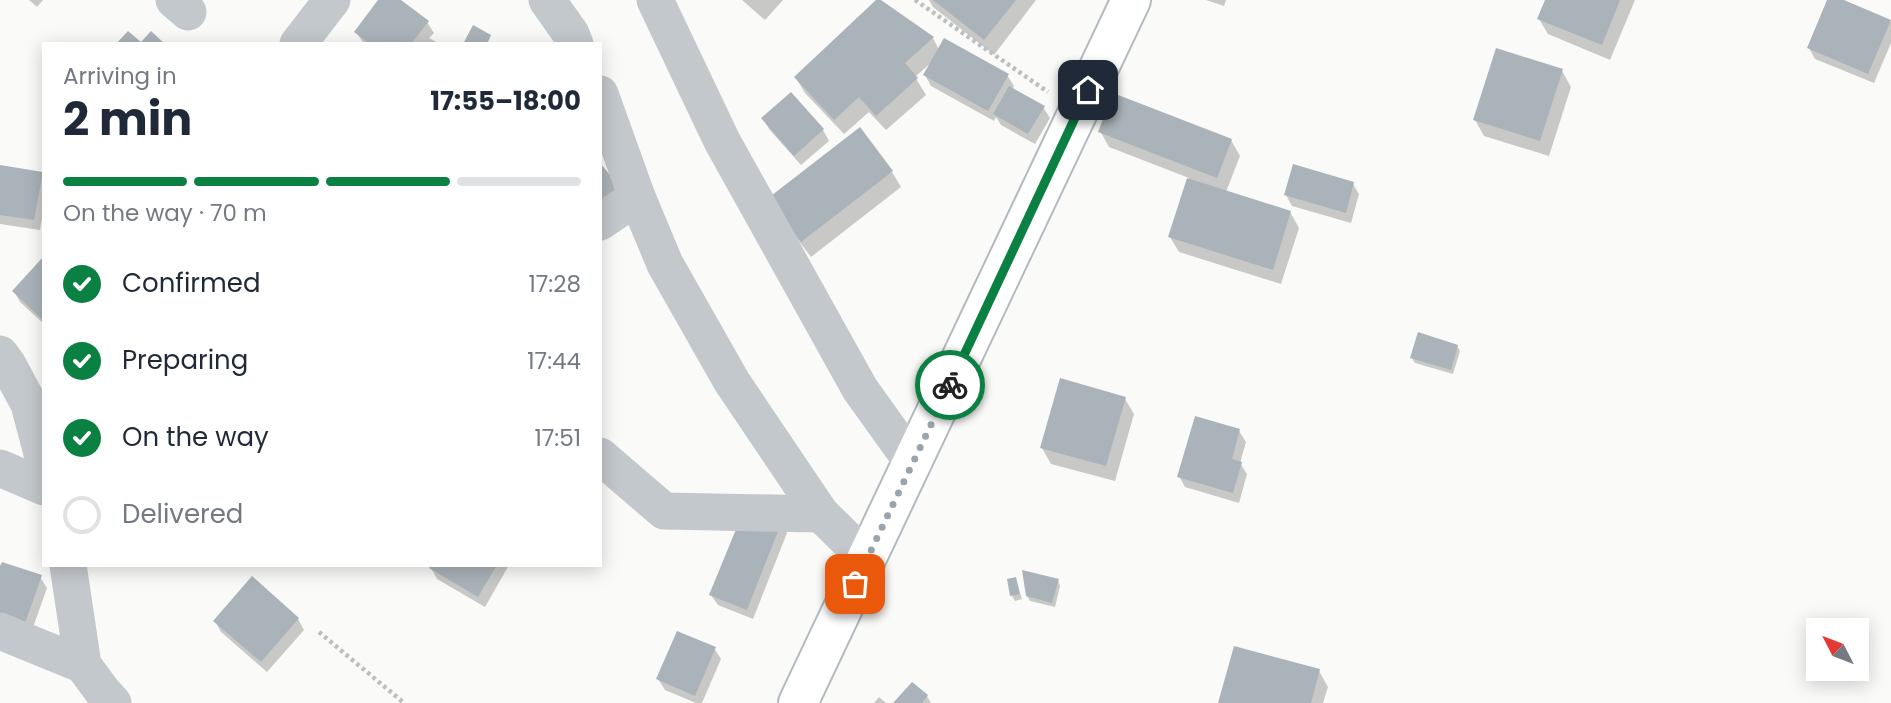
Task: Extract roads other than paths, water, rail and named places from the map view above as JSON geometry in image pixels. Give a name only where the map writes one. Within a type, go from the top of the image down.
[{"type":"main road","points":[[798,703],[1130,0]]},
{"type":"street","points":[[300,42],[332,0]]},
{"type":"street","points":[[547,0],[574,42]]},
{"type":"street","points":[[655,0],[722,141],[860,389],[912,463]]},
{"type":"street","points":[[602,100],[637,197],[665,264],[732,382],[821,514],[867,559]]},
{"type":"street","points":[[602,221],[637,197]]},
{"type":"street","points":[[0,354],[29,404],[42,453]]},
{"type":"street","points":[[602,458],[664,511],[821,514]]},
{"type":"street","points":[[0,468],[42,486]]},
{"type":"street","points":[[68,567],[83,665],[113,703]]},
{"type":"street","points":[[0,631],[83,665]]}]
